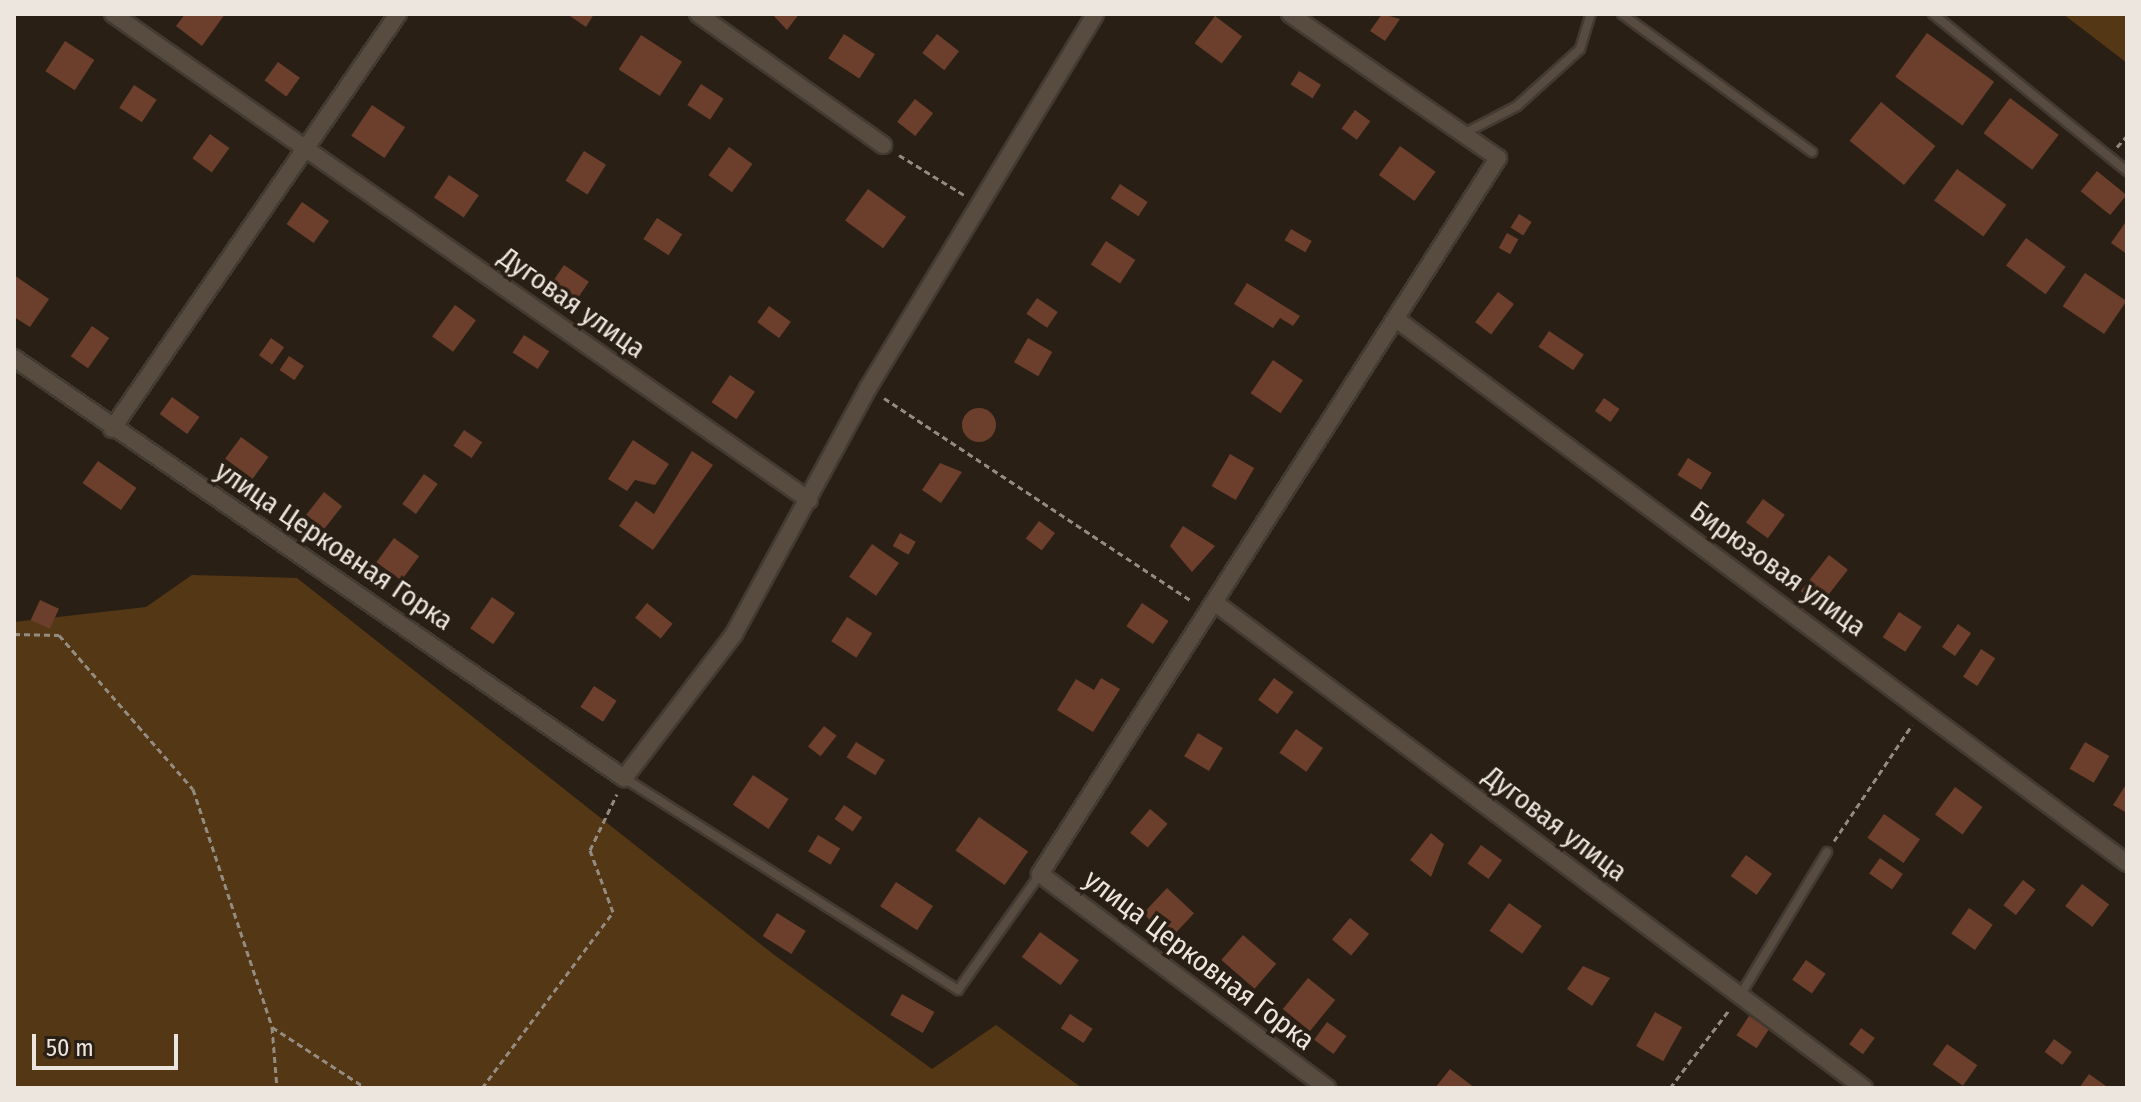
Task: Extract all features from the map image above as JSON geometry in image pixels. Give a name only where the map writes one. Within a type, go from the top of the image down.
[{"type":"street","name":"Дуговая улица","points":[[113,14],[809,500]]},
{"type":"street","points":[[112,429],[398,14]]},
{"type":"street","points":[[698,14],[883,145]]},
{"type":"street","points":[[624,778],[734,634],[868,388],[1095,14]]},
{"type":"street","points":[[1040,874],[1498,158],[1290,14]]},
{"type":"street","name":"Бирюзовая улица","points":[[1396,319],[1923,708],[2127,863]]},
{"type":"street","name":"улица Церковная Горка","points":[[14,358],[112,429],[624,778]]},
{"type":"street","name":"Дуговая улица","points":[[1212,607],[1741,994],[1864,1088]]},
{"type":"street","name":"улица Церковная Горка","points":[[1040,874],[1327,1088]]},
{"type":"lane","points":[[1465,133],[1517,106],[1580,49],[1591,14]]},
{"type":"lane","points":[[1622,14],[1812,152]]},
{"type":"lane","points":[[1933,14],[2127,171]]},
{"type":"lane","points":[[624,778],[958,990],[1040,874]]},
{"type":"lane","points":[[1741,994],[1827,852]]},
{"type":"path","points":[[883,145],[977,204]]},
{"type":"path","points":[[868,388],[1212,607]]},
{"type":"path","points":[[14,634],[59,635],[193,789],[272,1027],[277,1088]]},
{"type":"path","points":[[1827,852],[1923,708]]},
{"type":"path","points":[[482,1088],[613,912],[590,850],[624,778]]},
{"type":"path","points":[[1670,1088],[1741,994]]},
{"type":"path","points":[[272,1027],[366,1088]]},
{"type":"shaded area","points":[[2063,14],[2127,14],[2127,63]]},
{"type":"shaded area","points":[[192,575],[297,578],[773,954],[932,1069],[996,1025],[1082,1088],[14,1088],[14,622],[146,607]]},
{"type":"building","points":[[185,14],[225,14],[202,46],[176,26]]},
{"type":"building","points":[[567,14],[594,14],[586,27]]},
{"type":"building","points":[[772,14],[799,14],[787,30]]},
{"type":"building","points":[[1382,14],[1400,19],[1385,41],[1370,31]]},
{"type":"building","points":[[1215,16],[1242,36],[1222,64],[1195,43]]},
{"type":"building","points":[[1927,33],[1994,82],[1962,125],[1895,77]]},
{"type":"building","points":[[844,34],[875,54],[859,78],[828,58]]},
{"type":"building","points":[[937,34],[959,51],[944,70],[922,53]]},
{"type":"building","points":[[641,35],[682,62],[660,96],[619,69]]},
{"type":"building","points":[[65,41],[94,60],[75,90],[45,71]]},
{"type":"building","points":[[278,62],[300,78],[286,96],[264,81]]},
{"type":"building","points":[[1299,71],[1321,85],[1313,98],[1291,85]]},
{"type":"building","points":[[701,84],[724,99],[710,120],[687,105]]},
{"type":"building","points":[[134,85],[157,100],[142,122],[119,108]]},
{"type":"building","points":[[2010,98],[2059,135],[2032,170],[1984,133]]},
{"type":"building","points":[[915,99],[933,113],[915,136],[897,122]]},
{"type":"building","points":[[1881,102],[1935,146],[1904,185],[1850,141]]},
{"type":"building","points":[[372,105],[405,127],[384,158],[351,136]]},
{"type":"building","points":[[1355,110],[1370,121],[1357,140],[1341,129]]},
{"type":"building","points":[[210,134],[229,148],[212,172],[192,158]]},
{"type":"building","points":[[1400,146],[1436,172],[1414,201],[1379,175]]},
{"type":"building","points":[[729,147],[752,164],[732,192],[708,175]]},
{"type":"building","points":[[584,151],[606,165],[588,194],[565,181]]},
{"type":"building","points":[[1957,169],[2006,205],[1983,236],[1934,201]]},
{"type":"building","points":[[2097,171],[2127,195],[2110,215],[2081,191]]},
{"type":"building","points":[[449,175],[479,195],[464,218],[434,197]]},
{"type":"building","points":[[1120,184],[1148,202],[1138,216],[1111,198]]},
{"type":"building","points":[[868,189],[906,217],[883,248],[845,221]]},
{"type":"building","points":[[302,202],[329,221],[314,243],[287,224]]},
{"type":"building","points":[[1519,214],[1532,222],[1523,236],[1511,228]]},
{"type":"building","points":[[657,218],[682,234],[669,255],[643,239]]},
{"type":"building","points":[[2127,220],[2127,254],[2111,243]]},
{"type":"building","points":[[1291,229],[1312,241],[1305,252],[1284,240]]},
{"type":"building","points":[[1507,233],[1518,239],[1510,254],[1499,248]]},
{"type":"building","points":[[2026,238],[2066,267],[2046,294],[2006,266]]},
{"type":"building","points":[[1106,241],[1135,260],[1120,284],[1091,264]]},
{"type":"building","points":[[564,265],[589,282],[572,307],[547,290]]},
{"type":"building","points":[[2085,273],[2126,301],[2104,334],[2063,306]]},
{"type":"building","points":[[14,275],[49,299],[30,327],[14,317]]},
{"type":"building","points":[[1247,283],[1300,316],[1293,326],[1280,318],[1273,328],[1234,304]]},
{"type":"building","points":[[1498,292],[1514,304],[1491,334],[1475,322]]},
{"type":"building","points":[[1037,298],[1058,312],[1047,328],[1026,314]]},
{"type":"building","points":[[455,305],[476,320],[453,352],[432,337]]},
{"type":"building","points":[[769,306],[791,322],[779,338],[757,322]]},
{"type":"building","points":[[92,326],[109,338],[88,368],[71,356]]},
{"type":"building","points":[[1549,331],[1584,354],[1573,370],[1538,347]]},
{"type":"building","points":[[524,335],[549,351],[538,369],[513,353]]},
{"type":"building","points":[[271,338],[284,347],[272,364],[259,355]]},
{"type":"building","points":[[1028,338],[1052,352],[1038,376],[1014,362]]},
{"type":"building","points":[[289,356],[304,366],[294,380],[279,370]]},
{"type":"building","points":[[1273,360],[1303,380],[1280,413],[1251,393]]},
{"type":"building","points":[[730,375],[755,392],[736,419],[712,402]]},
{"type":"building","points":[[172,397],[200,417],[187,434],[160,414]]},
{"type":"building","points":[[1604,398],[1620,409],[1610,422],[1595,411]]},
{"type":"building","points":[[979,408],[991,413],[996,425],[991,437],[979,442],[967,437],[962,425],[967,413]]},
{"type":"building","points":[[464,430],[482,442],[472,458],[453,446]]},
{"type":"building","points":[[241,437],[269,457],[253,479],[225,459]]},
{"type":"building","points":[[633,440],[669,464],[655,485],[635,480],[627,491],[608,479]]},
{"type":"building","points":[[692,451],[713,465],[653,550],[619,526],[636,501],[654,514]]},
{"type":"building","points":[[1230,454],[1254,468],[1236,500],[1212,486]]},
{"type":"building","points":[[1688,458],[1712,473],[1701,490],[1677,475]]},
{"type":"building","points":[[98,461],[137,488],[121,510],[83,483]]},
{"type":"building","points":[[940,463],[962,472],[941,503],[922,490]]},
{"type":"building","points":[[424,474],[438,484],[416,514],[402,504]]},
{"type":"building","points":[[324,492],[342,506],[324,529],[306,515]]},
{"type":"building","points":[[1763,499],[1785,515],[1768,538],[1746,522]]},
{"type":"building","points":[[1039,521],[1055,533],[1042,551],[1026,539]]},
{"type":"building","points":[[1183,526],[1215,546],[1192,572],[1170,546]]},
{"type":"building","points":[[900,533],[916,542],[908,555],[893,546]]},
{"type":"building","points":[[394,538],[419,556],[401,580],[376,562]]},
{"type":"building","points":[[872,544],[899,563],[876,596],[849,577]]},
{"type":"building","points":[[1829,555],[1848,570],[1820,606],[1801,591]]},
{"type":"building","points":[[492,597],[515,613],[493,644],[470,628]]},
{"type":"building","points":[[40,600],[59,609],[50,629],[31,620]]},
{"type":"building","points":[[647,603],[673,624],[661,639],[635,618]]},
{"type":"building","points":[[1142,603],[1169,621],[1153,644],[1126,626]]},
{"type":"building","points":[[1899,612],[1922,627],[1905,652],[1883,637]]},
{"type":"building","points":[[847,617],[872,633],[856,658],[831,641]]},
{"type":"building","points":[[1958,624],[1971,633],[1955,656],[1942,647]]},
{"type":"building","points":[[1981,649],[1995,658],[1977,686],[1963,677]]},
{"type":"building","points":[[1101,678],[1120,689],[1093,732],[1057,710],[1076,679],[1094,690]]},
{"type":"building","points":[[1274,678],[1293,692],[1278,714],[1258,700]]},
{"type":"building","points":[[594,686],[617,701],[603,722],[580,707]]},
{"type":"building","points":[[824,726],[837,736],[821,756],[808,746]]},
{"type":"building","points":[[1296,729],[1323,748],[1306,772],[1279,753]]},
{"type":"building","points":[[1198,733],[1223,748],[1209,771],[1184,756]]},
{"type":"building","points":[[856,742],[885,760],[875,775],[846,757]]},
{"type":"building","points":[[2085,742],[2109,756],[2094,783],[2070,769]]},
{"type":"building","points":[[753,775],[789,799],[769,829],[733,805]]},
{"type":"building","points":[[2127,783],[2127,813],[2113,805]]},
{"type":"building","points":[[1955,787],[1983,807],[1963,834],[1935,815]]},
{"type":"building","points":[[844,805],[862,817],[853,831],[834,819]]},
{"type":"building","points":[[1150,809],[1168,824],[1148,848],[1130,833]]},
{"type":"building","points":[[1884,814],[1920,839],[1903,863],[1867,838]]},
{"type":"building","points":[[979,817],[1028,851],[1005,885],[955,851]]},
{"type":"building","points":[[1431,833],[1444,844],[1431,877],[1410,860]]},
{"type":"building","points":[[818,835],[840,848],[831,865],[808,851]]},
{"type":"building","points":[[1481,845],[1502,860],[1489,879],[1467,864]]},
{"type":"building","points":[[1746,855],[1772,874],[1757,895],[1731,876]]},
{"type":"building","points":[[1880,858],[1903,874],[1892,890],[1869,874]]},
{"type":"building","points":[[2023,880],[2036,890],[2016,915],[2003,905]]},
{"type":"building","points":[[896,882],[933,906],[917,930],[880,906]]},
{"type":"building","points":[[2082,884],[2109,904],[2092,927],[2065,906]]},
{"type":"building","points":[[1167,888],[1194,913],[1170,939],[1143,914]]},
{"type":"building","points":[[1509,903],[1542,926],[1522,954],[1489,931]]},
{"type":"building","points":[[1969,908],[1993,925],[1975,950],[1951,933]]},
{"type":"building","points":[[777,913],[806,931],[792,954],[763,936]]},
{"type":"building","points":[[1350,918],[1369,934],[1351,956],[1332,939]]},
{"type":"building","points":[[1040,932],[1079,960],[1061,985],[1022,957]]},
{"type":"building","points":[[1243,935],[1276,964],[1255,989],[1221,960]]},
{"type":"building","points":[[1806,960],[1826,974],[1812,993],[1792,980]]},
{"type":"building","points":[[1583,966],[1610,978],[1592,1006],[1567,989]]},
{"type":"building","points":[[1308,978],[1335,1000],[1310,1031],[1283,1009]]},
{"type":"building","points":[[902,994],[934,1012],[923,1033],[890,1015]]},
{"type":"building","points":[[1655,1012],[1682,1027],[1663,1061],[1636,1046]]},
{"type":"building","points":[[1070,1014],[1093,1029],[1083,1043],[1061,1028]]},
{"type":"building","points":[[1749,1016],[1769,1029],[1757,1048],[1736,1035]]},
{"type":"building","points":[[1327,1022],[1346,1036],[1333,1054],[1314,1040]]},
{"type":"building","points":[[1861,1028],[1875,1038],[1863,1054],[1849,1044]]},
{"type":"building","points":[[2054,1039],[2072,1052],[2062,1065],[2045,1052]]},
{"type":"building","points":[[1947,1044],[1977,1065],[1963,1086],[1933,1064]]},
{"type":"building","points":[[1450,1069],[1475,1088],[1435,1088]]},
{"type":"building","points":[[2089,1074],[2106,1086],[2079,1088]]}]
